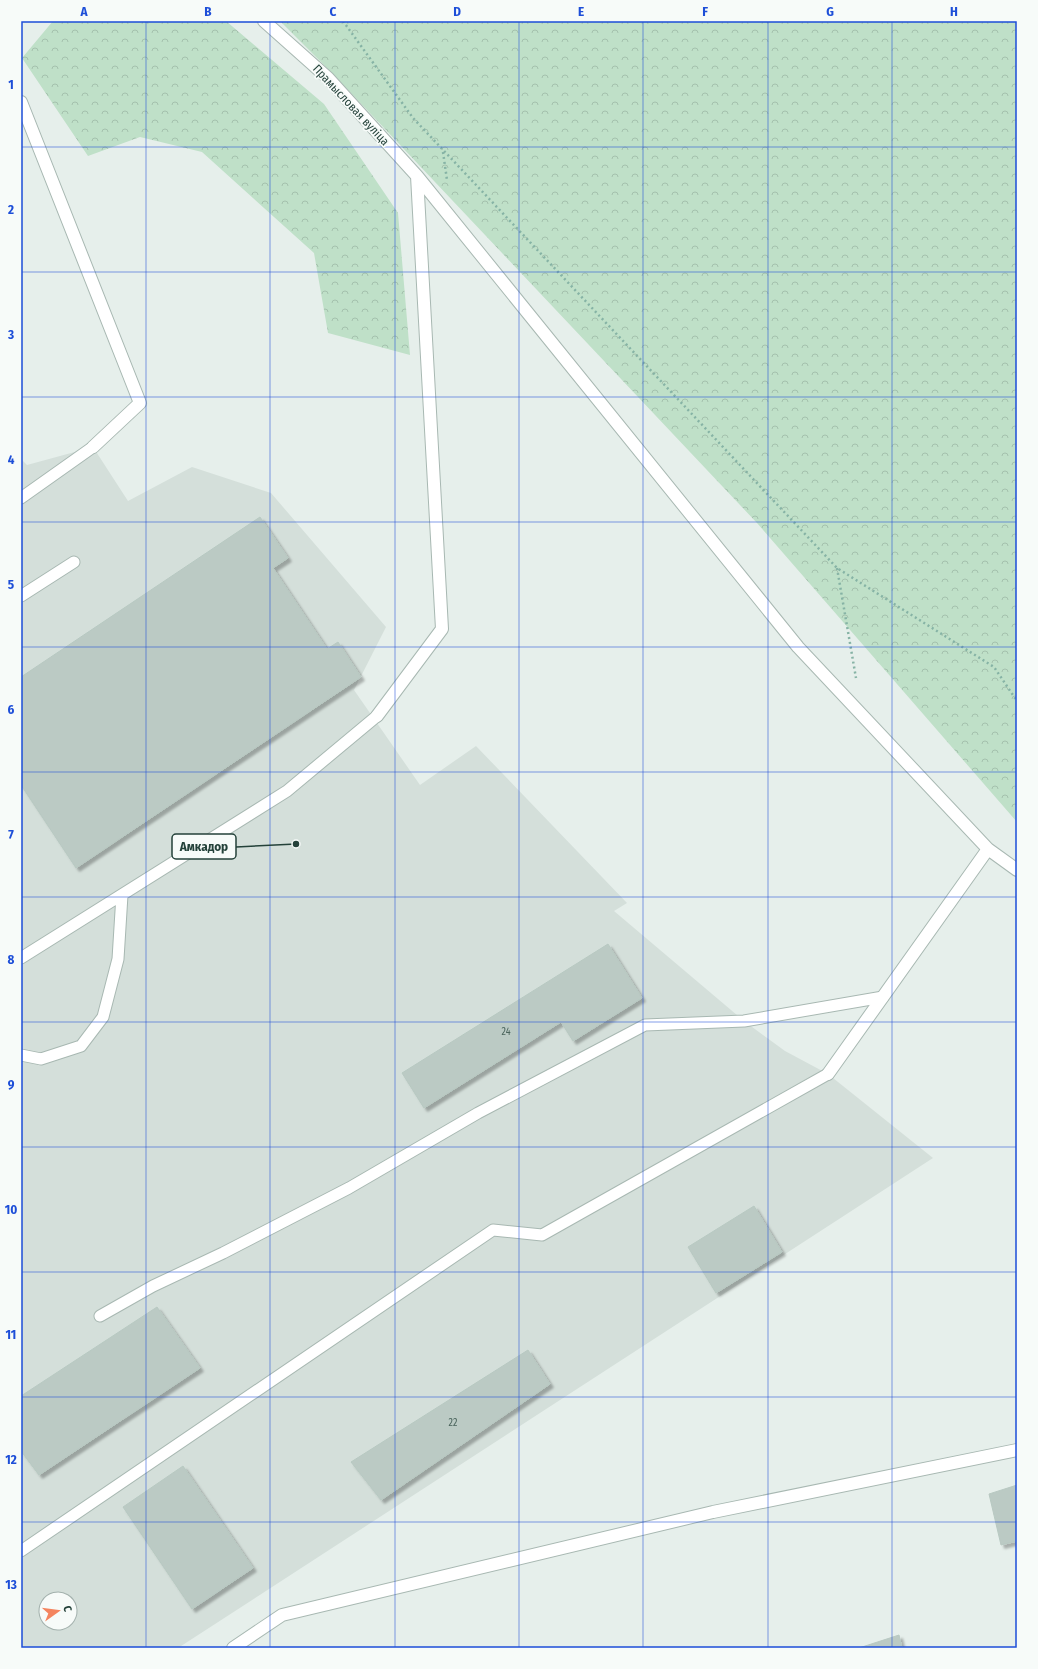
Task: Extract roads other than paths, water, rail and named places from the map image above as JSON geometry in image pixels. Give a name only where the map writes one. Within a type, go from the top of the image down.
[{"type":"street","name":"Прамысловая вуліца","points":[[264,21],[328,78],[417,176],[798,647],[988,849],[1017,870]]},
{"type":"street","points":[[21,102],[140,403],[93,448]]},
{"type":"street","points":[[377,716],[442,629],[417,176]]},
{"type":"street","points":[[828,1074],[988,849]]},
{"type":"street","points":[[233,1648],[282,1615],[713,1512],[1017,1450]]},
{"type":"lane","points":[[21,498],[93,448]]},
{"type":"lane","points":[[21,596],[74,562]]},
{"type":"lane","points":[[21,958],[287,791],[377,716]]},
{"type":"lane","points":[[21,1055],[41,1059],[81,1046],[103,1017],[118,959],[122,895]]},
{"type":"lane","points":[[100,1316],[153,1286],[223,1253],[349,1188],[478,1113],[645,1025],[744,1021],[883,996]]},
{"type":"lane","points":[[21,1551],[493,1230],[542,1235],[828,1074]]},
{"type":"place","name":"Амкадор","points":[[296,844]]}]
